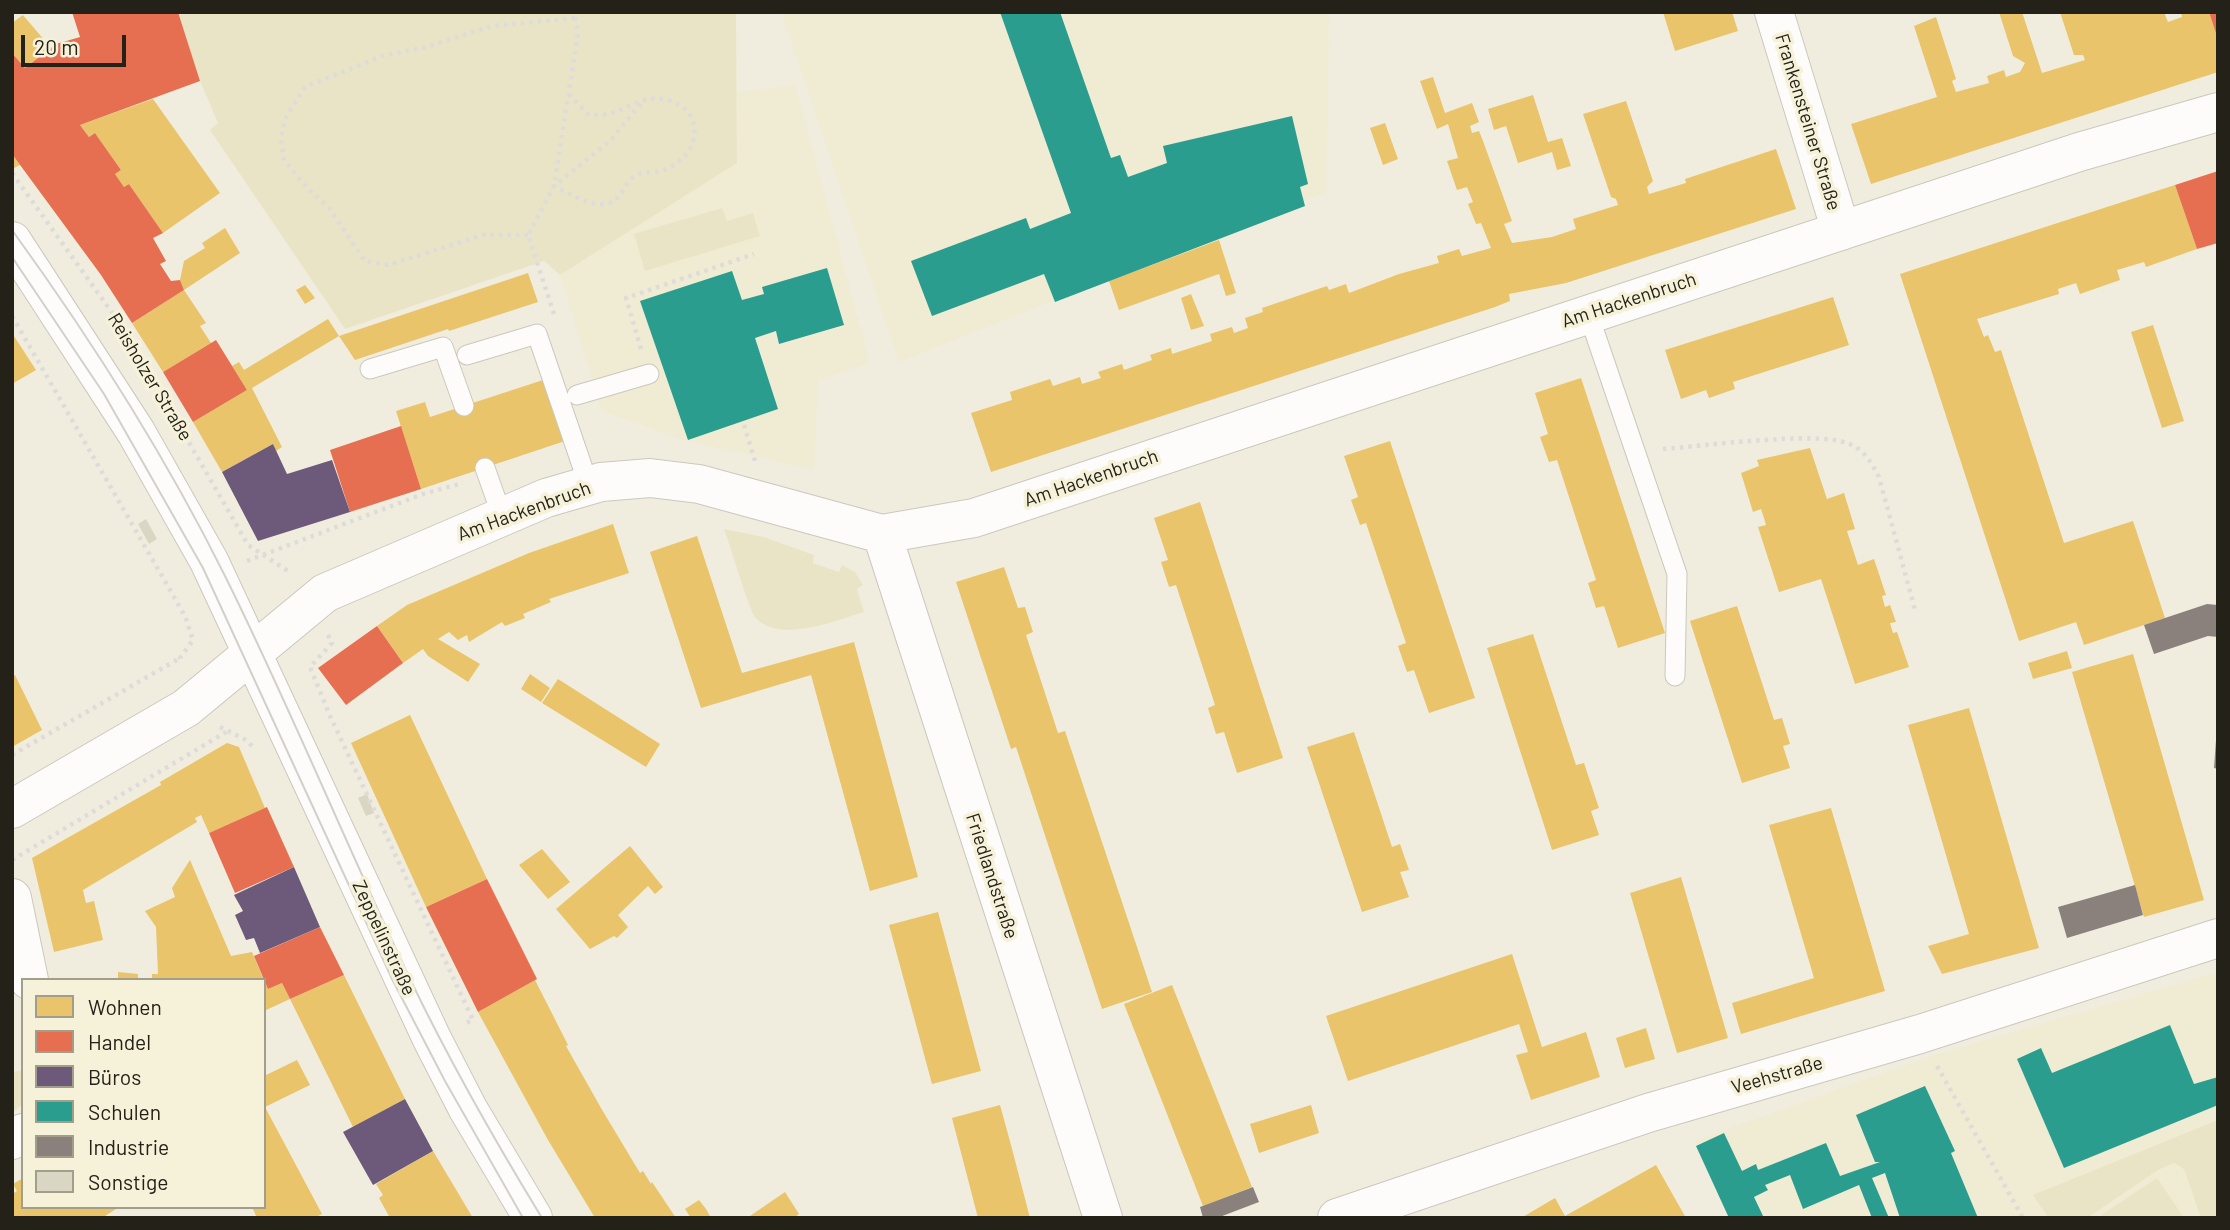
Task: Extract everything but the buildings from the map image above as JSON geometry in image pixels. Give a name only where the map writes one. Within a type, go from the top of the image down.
[{"type":"street","name":"Frankensteiner Straße","points":[[1774,12],[1841,232]]},
{"type":"street","name":"Am Hackenbruch","points":[[12,808],[186,708],[325,593],[502,516],[589,486],[650,478],[699,484],[882,534],[974,518],[2079,152],[2218,112]]},
{"type":"street","points":[[12,241],[136,432],[209,561],[253,650]]},
{"type":"street","name":"Friedlandstraße","points":[[882,534],[1103,1218]]},
{"type":"street","name":"Zeppelinstraße","points":[[253,650],[426,1028],[468,1109],[533,1218]]},
{"type":"street","points":[[12,898],[29,978]]},
{"type":"street","name":"Veehstraße","points":[[1337,1218],[1648,1113],[1920,1034],[2218,939]]},
{"type":"lane","points":[[1588,313],[1677,574],[1675,676]]},
{"type":"lane","points":[[467,355],[537,334],[589,486]]},
{"type":"lane","points":[[370,369],[443,347],[464,406]]},
{"type":"lane","points":[[577,396],[649,374]]},
{"type":"lane","points":[[486,471],[502,516]]},
{"type":"path","points":[[528,235],[483,235],[388,265],[365,261],[329,208],[317,200],[284,160],[281,139],[285,119],[305,87],[330,74],[385,55],[423,48],[492,26],[575,15],[578,34],[554,186],[528,235],[556,321]]},
{"type":"path","points":[[554,186],[583,199],[606,204],[620,197],[632,177],[657,172],[684,158],[695,134],[690,114],[673,102],[644,100],[610,116],[600,116],[588,114],[569,93]]},
{"type":"path","points":[[554,186],[610,141],[644,100]]},
{"type":"path","name":"Reisholzer Straße","points":[[12,173],[123,328],[248,545],[291,572]]},
{"type":"path","points":[[649,374],[625,298],[754,254]]},
{"type":"path","points":[[12,316],[185,616],[192,640],[180,658],[12,755]]},
{"type":"path","points":[[1635,451],[1807,439],[1832,439],[1860,450],[1869,458],[1879,477],[1915,610]]},
{"type":"path","points":[[246,562],[486,471]]},
{"type":"path","points":[[423,494],[427,503]]},
{"type":"path","points":[[129,518],[136,514]]},
{"type":"path","points":[[170,590],[176,586]]},
{"type":"path","points":[[327,635],[332,643],[310,667],[473,1020]]},
{"type":"path","points":[[180,658],[184,666]]},
{"type":"path","points":[[219,727],[246,740],[255,750]]},
{"type":"path","points":[[12,860],[227,731]]},
{"type":"path","points":[[1920,1034],[2023,1218]]},
{"type":"shaded area","points":[[178,12],[736,12],[737,163],[560,275],[544,261],[345,329],[210,130],[218,123],[200,81]]},
{"type":"shaded area","points":[[781,12],[1329,12],[1326,192],[899,362]]},
{"type":"shaded area","points":[[795,85],[870,363],[818,380],[814,470],[680,439],[602,411],[560,275],[737,163],[737,92]]},
{"type":"shaded area","points":[[722,208],[727,221],[753,213],[760,236],[645,271],[634,234]]},
{"type":"shaded area","points":[[724,529],[764,537],[814,555],[813,563],[839,572],[842,565],[855,572],[863,585],[857,589],[864,612],[808,628],[792,630],[765,625],[752,611]]},
{"type":"shaded area","points":[[2218,972],[2218,1218],[1729,1218],[1694,1141],[1931,1056]]},
{"type":"shaded area","points":[[21,1070],[21,1106],[12,1113],[12,1072]]},
{"type":"shaded area","points":[[2218,1120],[2218,1218],[2201,1218],[2184,1169],[2174,1163],[2158,1170],[2087,1218],[2049,1218],[2033,1195]]},
{"type":"shaded area","points":[[2157,1178],[2184,1218],[2097,1218]]},
{"type":"tram line","points":[[12,230],[126,398],[178,486],[273,677],[387,931],[426,1011],[507,1160],[542,1218]]},
{"type":"tram line","points":[[12,257],[104,394],[203,568],[393,981],[445,1081],[523,1218]]}]
